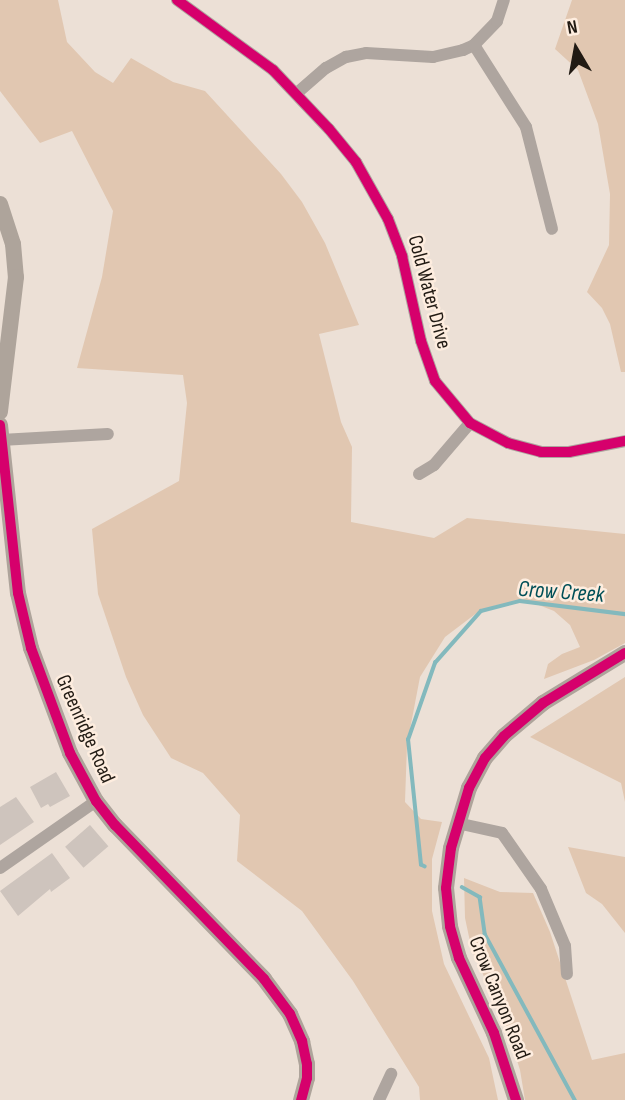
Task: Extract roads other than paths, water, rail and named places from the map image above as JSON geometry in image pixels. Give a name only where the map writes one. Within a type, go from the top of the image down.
[{"type":"street","name":"Cold Water Drive","points":[[177,0],[257,57],[297,93],[356,162],[388,219],[408,276],[430,371],[451,404],[470,423],[508,443],[541,452],[569,452],[625,441]]},
{"type":"street","points":[[297,93],[326,68],[346,57],[366,53],[433,57],[450,55],[474,45],[497,21],[505,0]]},
{"type":"street","points":[[474,45],[526,127],[552,229]]},
{"type":"street","points":[[0,204],[13,244],[16,276],[0,412]]},
{"type":"street","points":[[419,474],[434,465],[470,423]]},
{"type":"street","name":"Greenridge Road","points":[[0,425],[18,593],[31,648],[54,716],[96,801],[138,850],[264,979],[290,1014],[302,1041],[307,1064],[307,1078],[301,1100]]},
{"type":"street","points":[[1,440],[108,434]]},
{"type":"street","name":"Crow Canyon Road","points":[[516,1100],[494,1033],[459,958],[450,926],[446,888],[457,822],[485,758],[505,736],[543,703],[625,653]]},
{"type":"street","points":[[0,868],[96,801]]},
{"type":"street","points":[[457,822],[502,833],[541,888],[565,946],[568,974]]},
{"type":"street","points":[[379,1100],[391,1074]]},
{"type":"waterway","name":"Crow Creek","points":[[425,867],[421,865],[408,740],[435,663],[481,611],[520,601],[625,614]]},
{"type":"waterway","name":"Crow Creek","points":[[462,887],[480,897],[485,934],[575,1100]]}]
